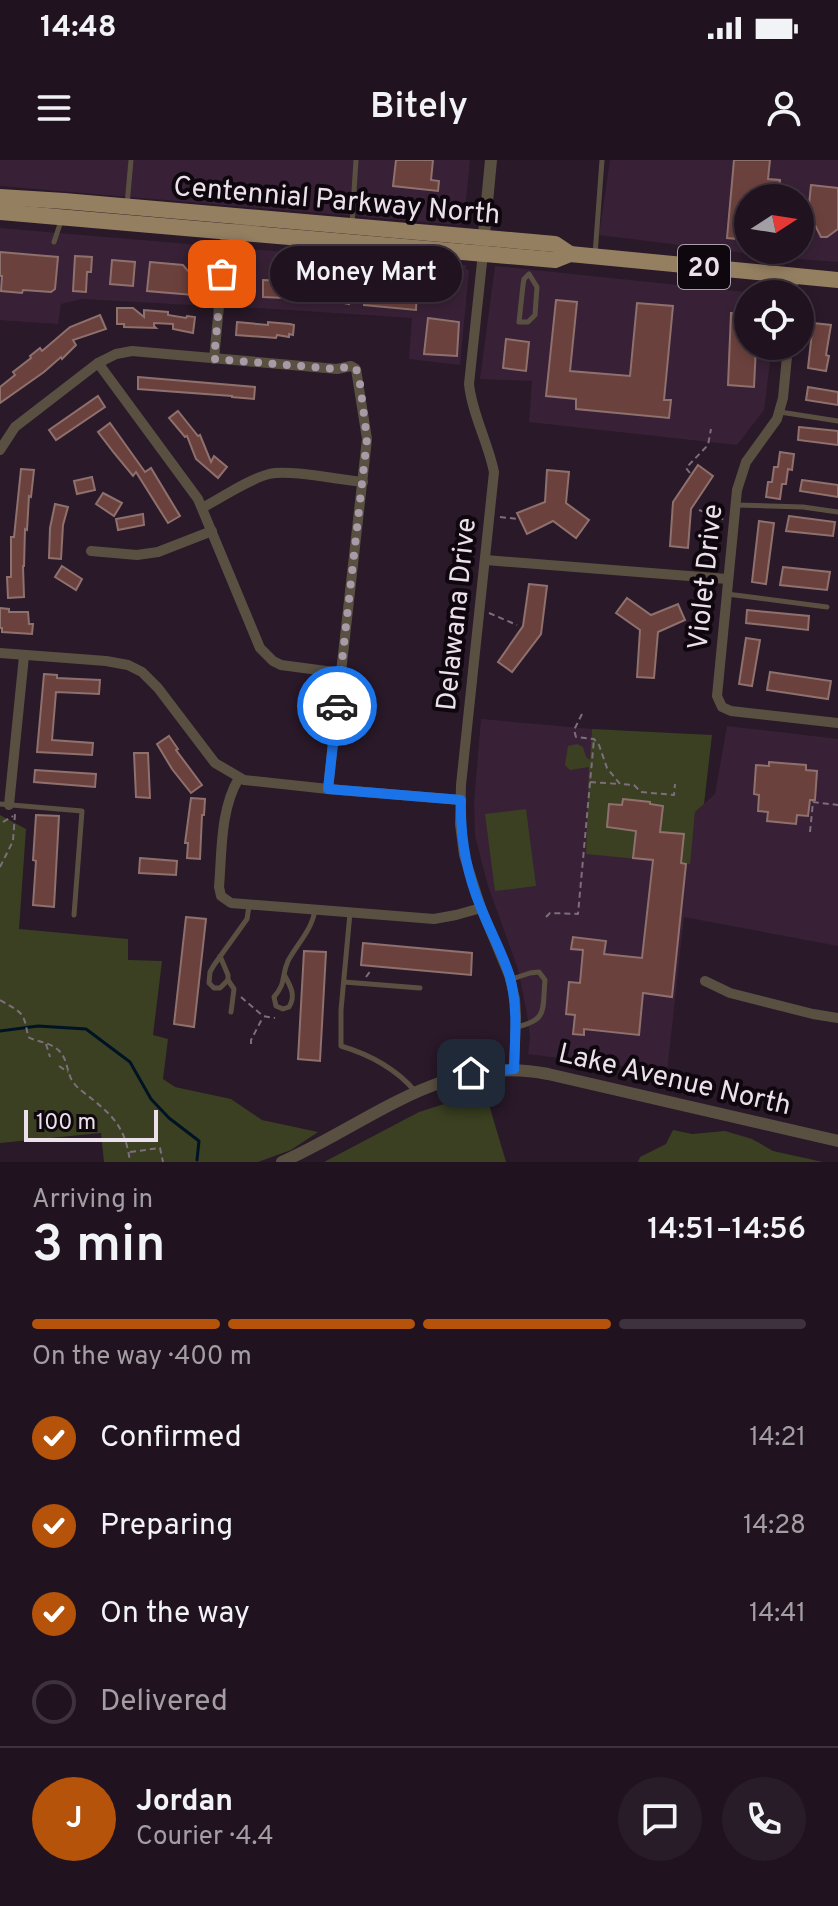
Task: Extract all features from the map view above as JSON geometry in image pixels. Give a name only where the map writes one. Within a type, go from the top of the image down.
[{"type":"main road","name":"Centennial Parkway North","points":[[0,197],[64,201],[113,214],[226,232],[367,243],[483,246]]},
{"type":"main road","name":"Centennial Parkway North","points":[[0,212],[269,219],[352,226],[555,260],[570,254],[838,280]]},
{"type":"street","name":"Delawana Drive","points":[[491,160],[469,384],[494,472],[469,700],[460,824],[464,855],[515,999],[514,1069]]},
{"type":"street","points":[[214,359],[226,232],[269,219]]},
{"type":"street","points":[[793,280],[794,275]]},
{"type":"street","points":[[0,450],[15,427],[98,363],[116,354],[132,351],[337,369],[351,366],[356,369],[367,439],[328,789]]},
{"type":"street","name":"Violet Drive","points":[[787,360],[779,412],[743,470],[737,490],[717,696],[722,707],[731,711],[838,723]]},
{"type":"street","points":[[98,363],[192,489],[260,648],[281,665],[341,673]]},
{"type":"street","points":[[202,508],[271,473],[363,482]]},
{"type":"street","points":[[91,551],[137,555],[158,552],[212,531]]},
{"type":"street","points":[[486,560],[727,579]]},
{"type":"street","points":[[0,653],[106,661],[128,665],[142,672],[158,688],[215,763],[239,778],[461,800]]},
{"type":"street","points":[[5,804],[24,656]]},
{"type":"street","points":[[239,778],[225,816],[219,887],[221,896],[231,903],[434,919],[481,908]]},
{"type":"street","points":[[705,981],[730,993],[838,1018]]},
{"type":"street","name":"Lake Avenue North","points":[[282,1162],[444,1080],[471,1073],[514,1069],[548,1074],[838,1141]]},
{"type":"lane","points":[[113,214],[131,160]]},
{"type":"lane","points":[[356,160],[352,226],[367,243]]},
{"type":"lane","points":[[595,256],[602,160]]},
{"type":"lane","points":[[54,242],[62,216]]},
{"type":"lane","points":[[529,274],[537,287],[535,315],[528,322],[519,322],[524,279],[529,274]]},
{"type":"lane","points":[[779,412],[838,421]]},
{"type":"lane","points":[[736,505],[803,507],[838,512]]},
{"type":"lane","points":[[726,594],[827,607]]},
{"type":"lane","points":[[5,804],[82,811],[74,915]]},
{"type":"lane","points":[[228,980],[220,988],[214,988],[209,983],[210,972],[247,919],[249,905]]},
{"type":"lane","points":[[285,976],[291,987],[292,1002],[286,1009],[276,1006],[274,997],[283,986],[285,976],[289,960],[311,925],[315,909]]},
{"type":"lane","points":[[350,912],[341,1046],[359,1051],[404,1078],[415,1092]]},
{"type":"lane","points":[[220,956],[234,991],[231,1012]]},
{"type":"lane","points":[[510,980],[539,972],[545,980],[539,1019],[532,1024],[516,1027]]},
{"type":"lane","points":[[344,982],[420,988]]},
{"type":"path","points":[[690,473],[686,468],[708,445],[711,429]]},
{"type":"path","points":[[699,510],[734,523]]},
{"type":"path","points":[[490,516],[518,519]]},
{"type":"path","points":[[480,610],[517,625]]},
{"type":"path","points":[[582,714],[574,730],[576,737],[594,739],[607,768],[620,784]]},
{"type":"path","points":[[546,917],[550,913],[578,914],[594,739]]},
{"type":"path","points":[[590,782],[634,785],[641,792],[674,795],[675,784]]},
{"type":"path","points":[[810,832],[813,802],[838,805]]},
{"type":"path","points":[[0,867],[13,841],[16,808],[5,804]]},
{"type":"path","points":[[3,822],[15,816]]},
{"type":"path","points":[[234,991],[262,1016],[275,1018]]},
{"type":"path","points":[[0,1000],[19,1011],[26,1021],[31,1040],[46,1043],[64,1055],[76,1086],[111,1114],[125,1137],[130,1162]]},
{"type":"path","points":[[251,1044],[262,1016],[276,1006]]},
{"type":"path","points":[[46,1043],[50,1057]]},
{"type":"path","points":[[59,1066],[69,1072]]},
{"type":"path","points":[[129,1152],[160,1148],[163,1162]]},
{"type":"shaded area","points":[[0,160],[470,160],[460,225],[0,186]]},
{"type":"shaded area","points":[[610,160],[838,160],[838,262],[814,260],[814,184],[734,184],[734,252],[599,235]]},
{"type":"shaded area","points":[[0,228],[212,246],[209,306],[82,299],[61,304],[58,324],[0,320]]},
{"type":"shaded area","points":[[235,248],[466,265],[469,270],[460,365],[409,359],[412,318],[227,306]]},
{"type":"shaded area","points":[[495,266],[734,291],[734,360],[770,360],[764,410],[737,445],[529,422],[532,381],[480,379]]},
{"type":"shaded area","points":[[481,719],[592,729],[586,853],[689,864],[695,812],[715,794],[727,726],[838,739],[838,946],[684,917],[667,1072],[528,1054],[530,1038],[518,969],[488,886],[475,836],[474,802]]},
{"type":"green space","points":[[592,729],[712,735],[704,804],[695,812],[690,864],[586,854],[589,767],[570,770],[565,765],[568,746],[577,744],[583,747],[590,760]]},
{"type":"green space","points":[[526,809],[536,886],[495,891],[485,814]]},
{"type":"green space","points":[[0,815],[26,829],[19,929],[128,939],[128,960],[162,961],[153,1035],[168,1039],[163,1079],[175,1087],[231,1099],[262,1120],[318,1132],[291,1150],[258,1162],[104,1162],[101,1133],[0,1143]]},
{"type":"green space","points":[[485,1091],[506,1162],[324,1162],[419,1112]]},
{"type":"green space","points":[[673,1130],[692,1134],[725,1131],[752,1139],[773,1151],[823,1162],[638,1162],[640,1157],[666,1144]]},
{"type":"building","points":[[396,160],[433,160],[431,180],[439,181],[438,191],[393,186]]},
{"type":"building","points":[[734,160],[770,160],[768,179],[780,180],[780,184],[734,184],[734,239],[727,238]]},
{"type":"building","points":[[814,185],[838,188],[838,229],[827,237],[821,237],[815,225]]},
{"type":"building","points":[[0,252],[58,257],[55,289],[51,292],[1,291]]},
{"type":"building","points":[[75,256],[92,257],[86,292],[73,291]]},
{"type":"building","points":[[112,260],[135,262],[133,286],[110,284]]},
{"type":"building","points":[[150,262],[183,265],[193,277],[193,295],[147,291]]},
{"type":"building","points":[[263,280],[315,282],[315,285],[331,288],[332,281],[351,283],[349,304],[263,297]]},
{"type":"building","points":[[366,285],[417,289],[416,310],[364,305]]},
{"type":"building","points":[[556,300],[577,302],[570,371],[630,376],[637,303],[673,306],[664,400],[671,400],[669,418],[576,409],[576,399],[546,396]]},
{"type":"building","points":[[117,308],[133,308],[144,317],[144,310],[195,317],[193,333],[173,329],[173,324],[154,323],[156,328],[124,327],[124,324],[117,324]]},
{"type":"building","points":[[731,313],[734,313],[734,360],[755,360],[754,387],[728,385]]},
{"type":"building","points":[[100,315],[106,329],[73,340],[76,345],[62,359],[0,403],[0,387],[15,375],[13,372],[30,356],[40,348],[42,351],[70,327]]},
{"type":"building","points":[[428,318],[459,322],[457,356],[424,354]]},
{"type":"building","points":[[237,322],[290,324],[294,325],[293,335],[277,335],[276,338],[236,335]]},
{"type":"building","points":[[814,323],[831,325],[826,371],[808,368],[809,360],[814,360]]},
{"type":"building","points":[[506,339],[529,342],[526,371],[503,368]]},
{"type":"building","points":[[138,377],[255,387],[254,399],[138,389]]},
{"type":"building","points":[[808,387],[838,392],[838,405],[806,400]]},
{"type":"building","points":[[98,396],[105,407],[56,440],[49,430]]},
{"type":"building","points":[[178,411],[200,435],[211,462],[214,456],[227,467],[218,478],[196,459],[187,436],[169,418]]},
{"type":"building","points":[[110,423],[145,472],[151,468],[180,516],[168,523],[136,472],[133,476],[98,432]]},
{"type":"building","points":[[799,427],[838,431],[838,445],[798,440]]},
{"type":"building","points":[[780,452],[794,454],[792,470],[788,469],[780,499],[766,497],[774,467],[778,467]]},
{"type":"building","points":[[698,465],[713,476],[691,509],[688,548],[670,546],[673,502]]},
{"type":"building","points":[[21,469],[34,470],[25,529],[24,597],[8,598],[11,537],[14,537]]},
{"type":"building","points":[[547,470],[569,472],[566,503],[589,520],[576,538],[553,521],[527,534],[517,513],[545,502]]},
{"type":"building","points":[[92,477],[95,490],[77,494],[74,481]]},
{"type":"building","points":[[802,480],[838,485],[838,497],[800,491]]},
{"type":"building","points":[[103,493],[122,503],[114,516],[96,504]]},
{"type":"building","points":[[55,504],[68,507],[63,525],[61,559],[49,558]]},
{"type":"building","points":[[143,514],[144,525],[118,530],[116,519]]},
{"type":"building","points":[[789,516],[835,522],[833,536],[786,531]]},
{"type":"building","points":[[759,521],[774,523],[766,584],[752,582]]},
{"type":"building","points":[[62,566],[82,579],[76,590],[55,577]]},
{"type":"building","points":[[783,567],[830,572],[827,590],[780,585]]},
{"type":"building","points":[[529,584],[547,586],[541,634],[512,672],[498,662],[523,626]]},
{"type":"building","points":[[627,598],[651,615],[678,604],[685,620],[658,632],[654,678],[637,677],[640,630],[616,613]]},
{"type":"building","points":[[0,608],[9,609],[9,612],[28,612],[29,624],[33,624],[32,634],[2,632]]},
{"type":"building","points":[[747,610],[809,616],[808,630],[746,623]]},
{"type":"building","points":[[746,638],[760,640],[752,686],[739,684]]},
{"type":"building","points":[[770,672],[831,681],[828,699],[767,690]]},
{"type":"building","points":[[44,674],[57,675],[57,678],[100,680],[99,694],[56,692],[52,740],[93,743],[92,755],[37,752]]},
{"type":"building","points":[[169,736],[202,785],[191,793],[157,744]]},
{"type":"building","points":[[134,753],[148,753],[150,798],[136,797]]},
{"type":"building","points":[[769,762],[806,765],[806,770],[817,771],[815,800],[810,800],[808,816],[797,815],[796,824],[767,821],[768,812],[758,811],[759,795],[754,794],[756,765],[769,766]]},
{"type":"building","points":[[35,770],[96,774],[95,787],[34,782]]},
{"type":"building","points":[[191,798],[205,799],[200,859],[187,858],[188,843],[185,843]]},
{"type":"building","points":[[623,799],[663,806],[660,832],[684,834],[681,863],[686,864],[672,997],[643,993],[639,1035],[584,1029],[584,1035],[573,1034],[575,1015],[566,1014],[569,982],[580,983],[583,950],[571,949],[573,937],[606,941],[604,954],[642,958],[653,860],[633,858],[636,831],[607,827],[609,804],[622,805]]},
{"type":"building","points":[[36,815],[59,816],[54,907],[33,905]]},
{"type":"building","points":[[140,858],[177,861],[176,875],[139,873]]},
{"type":"building","points":[[186,917],[206,919],[194,1027],[174,1024]]},
{"type":"building","points":[[363,943],[472,953],[471,975],[361,965]]},
{"type":"building","points":[[304,951],[326,952],[320,1061],[298,1059]]},
{"type":"waterway","points":[[0,1031],[38,1026],[86,1029],[130,1062],[151,1099],[169,1118],[199,1141],[197,1160]]},
{"type":"way so far","points":[[222,274],[214,359],[337,369],[351,366],[359,376],[367,439],[337,706]]},
{"type":"place","name":"Money Mart","points":[[222,274]]},
{"type":"route","points":[[337,706],[328,789],[461,800],[464,855],[481,908],[509,975],[516,1017],[514,1069],[471,1073]]}]
